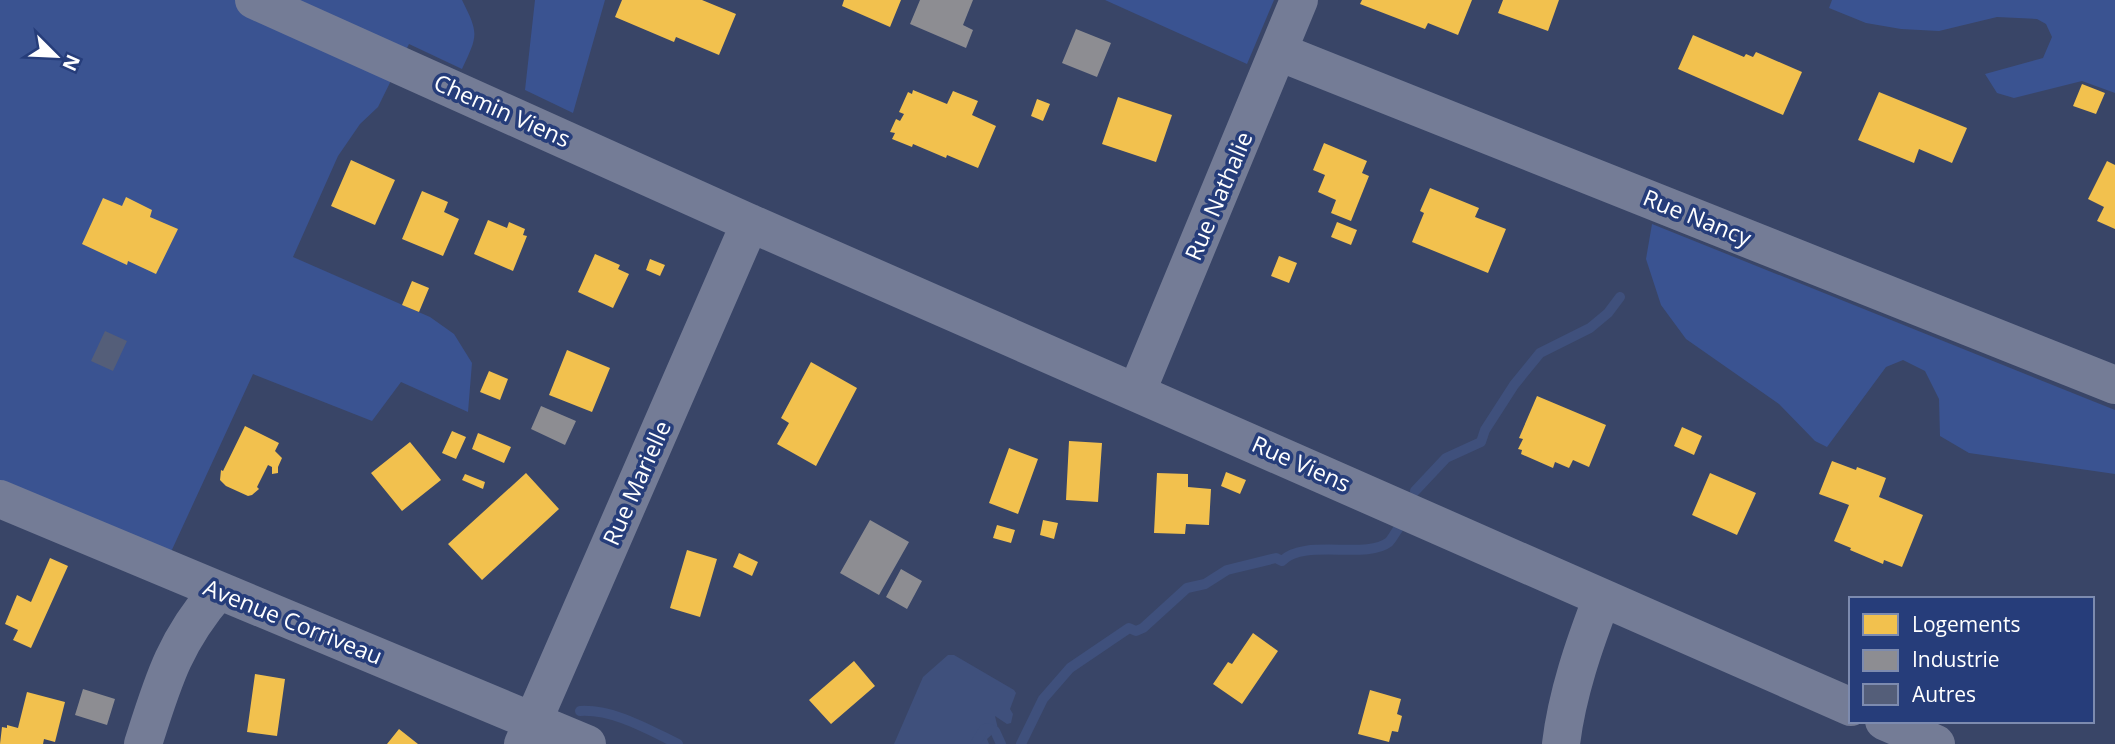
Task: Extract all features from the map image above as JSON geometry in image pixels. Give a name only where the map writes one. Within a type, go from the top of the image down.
[{"type":"street","name":"Chemin Viens","points":[[254,0],[750,223]]},
{"type":"street","name":"Rue Nathalie","points":[[1137,391],[1299,0]]},
{"type":"street","name":"Rue Nancy","points":[[1279,52],[2115,385]]},
{"type":"street","name":"Rue Viens","points":[[750,223],[1849,706]]},
{"type":"street","name":"Rue Marielle","points":[[528,732],[750,223]]},
{"type":"street","name":"Avenue Corriveau","points":[[0,499],[218,591],[528,732],[587,744]]},
{"type":"street","points":[[142,744],[170,663],[188,629],[218,591]]},
{"type":"street","points":[[1561,744],[1572,688],[1602,598]]},
{"type":"street","points":[[1889,723],[1936,744]]},
{"type":"shaded area","points":[[0,0],[462,0],[474,28],[474,41],[462,69],[409,44],[378,107],[360,124],[338,156],[293,257],[430,317],[454,334],[472,363],[468,412],[401,382],[372,421],[253,374],[170,554],[0,482]]},
{"type":"shaded area","points":[[535,0],[605,0],[573,113],[525,90]]},
{"type":"shaded area","points":[[1105,0],[1274,0],[1247,64]]},
{"type":"shaded area","points":[[1832,0],[2115,0],[2115,93],[2082,81],[2014,98],[1997,93],[1985,74],[2043,58],[2052,37],[2046,24],[2037,19],[1997,17],[1939,31],[1901,29],[1866,23],[1829,8]]},
{"type":"shaded area","points":[[1652,224],[2115,410],[2115,474],[1969,453],[1940,436],[1939,399],[1925,371],[1903,360],[1886,367],[1827,447],[1815,441],[1779,404],[1686,339],[1661,305],[1646,259]]},
{"type":"shaded area","points":[[948,655],[954,655],[1014,690],[1016,693],[1010,709],[1013,714],[1011,723],[1007,724],[995,716],[998,729],[987,739],[989,744],[894,744],[923,677]]},
{"type":"building: Logements","points":[[622,0],[702,0],[736,14],[719,55],[676,37],[674,42],[615,17]]},
{"type":"building: Logements","points":[[844,0],[901,0],[890,27],[842,6]]},
{"type":"building: Logements","points":[[1362,0],[1472,0],[1458,35],[1428,23],[1425,29],[1360,4]]},
{"type":"building: Logements","points":[[1503,0],[1559,0],[1548,31],[1498,13]]},
{"type":"building: Logements","points":[[1693,35],[1744,57],[1746,54],[1753,57],[1756,52],[1802,72],[1783,115],[1678,69]]},
{"type":"building: Logements","points":[[2082,84],[2105,93],[2096,114],[2073,106]]},
{"type":"building: Logements","points":[[913,90],[947,104],[953,91],[978,101],[972,115],[996,126],[978,168],[947,155],[946,158],[913,144],[912,147],[892,139],[895,133],[890,132],[896,119],[900,121],[904,114],[899,112],[908,92],[912,94]]},
{"type":"building: Logements","points":[[1879,92],[1967,128],[1952,163],[1919,149],[1914,163],[1858,140]]},
{"type":"building: Logements","points":[[1118,97],[1172,115],[1156,162],[1102,144]]},
{"type":"building: Logements","points":[[1037,99],[1050,104],[1043,121],[1031,116]]},
{"type":"building: Logements","points":[[1324,143],[1367,161],[1362,173],[1369,176],[1351,221],[1331,213],[1336,200],[1318,192],[1325,175],[1313,170]]},
{"type":"building: Logements","points":[[351,160],[395,180],[375,225],[331,206]]},
{"type":"building: Logements","points":[[2107,161],[2115,165],[2115,229],[2097,221],[2104,207],[2088,199]]},
{"type":"building: Logements","points":[[1430,188],[1479,208],[1475,217],[1506,229],[1488,273],[1412,242],[1424,213],[1420,211]]},
{"type":"building: Logements","points":[[422,191],[448,202],[444,212],[459,219],[443,256],[402,239]]},
{"type":"building: Logements","points":[[126,197],[152,210],[150,217],[178,229],[156,274],[128,261],[127,265],[82,244],[103,198],[122,206]]},
{"type":"building: Logements","points":[[488,220],[507,228],[509,222],[525,229],[523,235],[527,236],[513,271],[474,254]]},
{"type":"building: Logements","points":[[1337,222],[1357,230],[1351,245],[1331,237]]},
{"type":"building: Logements","points":[[595,254],[620,265],[618,269],[629,274],[613,308],[578,292]]},
{"type":"building: Logements","points":[[1279,256],[1297,263],[1289,283],[1271,276]]},
{"type":"building: Logements","points":[[650,259],[665,265],[660,276],[646,270]]},
{"type":"building: Logements","points":[[412,281],[429,288],[419,312],[402,305]]},
{"type":"building: Logements","points":[[567,350],[610,368],[592,412],[549,395]]},
{"type":"building: Logements","points":[[811,362],[857,388],[816,466],[777,444],[789,423],[781,418]]},
{"type":"building: Logements","points":[[489,371],[508,379],[500,400],[480,392]]},
{"type":"building: Logements","points":[[1537,396],[1606,425],[1589,467],[1573,460],[1569,468],[1555,462],[1553,468],[1521,454],[1522,450],[1518,449],[1523,439],[1519,438]]},
{"type":"building: Logements","points":[[245,426],[279,443],[275,451],[282,458],[278,473],[272,474],[272,467],[268,465],[257,487],[259,489],[248,496],[226,486],[220,480],[221,470],[223,471]]},
{"type":"building: Logements","points":[[1682,427],[1702,436],[1694,455],[1674,446]]},
{"type":"building: Logements","points":[[452,431],[466,437],[456,459],[442,453]]},
{"type":"building: Logements","points":[[478,433],[511,447],[504,463],[472,449]]},
{"type":"building: Logements","points":[[1069,441],[1102,443],[1098,502],[1066,500]]},
{"type":"building: Logements","points":[[410,442],[441,480],[402,511],[371,473]]},
{"type":"building: Logements","points":[[1009,448],[1038,459],[1018,514],[989,503]]},
{"type":"building: Logements","points":[[1832,461],[1886,478],[1879,497],[1923,515],[1902,567],[1884,560],[1883,564],[1834,541],[1849,505],[1819,494]]},
{"type":"building: Logements","points":[[1226,472],[1246,480],[1240,494],[1221,486]]},
{"type":"building: Logements","points":[[526,473],[559,509],[482,580],[448,544]]},
{"type":"building: Logements","points":[[1157,473],[1188,474],[1188,487],[1211,489],[1209,525],[1186,524],[1185,534],[1154,533]]},
{"type":"building: Logements","points":[[1710,473],[1756,493],[1737,535],[1692,515]]},
{"type":"building: Logements","points":[[465,474],[485,482],[483,489],[462,480]]},
{"type":"building: Logements","points":[[1043,520],[1058,523],[1054,539],[1040,535]]},
{"type":"building: Logements","points":[[997,525],[1015,530],[1011,543],[993,538]]},
{"type":"building: Logements","points":[[687,550],[717,559],[700,617],[670,608]]},
{"type":"building: Logements","points":[[739,553],[758,562],[752,576],[733,567]]},
{"type":"building: Logements","points":[[50,558],[68,566],[31,648],[13,640],[18,630],[5,624],[17,595],[31,602]]},
{"type":"building: Logements","points":[[1253,633],[1278,651],[1242,704],[1213,684],[1228,662],[1232,664]]},
{"type":"building: Logements","points":[[854,661],[875,686],[831,724],[809,700]]},
{"type":"building: Logements","points":[[255,674],[285,679],[277,736],[247,732]]},
{"type":"building: Logements","points":[[1370,690],[1401,699],[1397,714],[1402,716],[1398,732],[1392,731],[1389,742],[1358,734]]},
{"type":"building: Logements","points":[[27,692],[65,702],[55,742],[44,739],[43,744],[0,744],[2,727],[7,728],[7,725],[18,728]]},
{"type":"building: Logements","points":[[399,729],[418,744],[387,744]]},
{"type":"building: Industrie","points":[[920,0],[973,0],[963,25],[973,30],[966,48],[910,24]]},
{"type":"building: Industrie","points":[[1076,29],[1111,43],[1097,77],[1062,63]]},
{"type":"building: Industrie","points":[[541,406],[576,421],[565,445],[531,429]]},
{"type":"building: Industrie","points":[[870,520],[909,542],[879,595],[840,573]]},
{"type":"building: Industrie","points":[[901,569],[922,581],[907,609],[886,597]]},
{"type":"building: Industrie","points":[[83,689],[115,699],[107,725],[75,715]]},
{"type":"building: Autres","points":[[105,331],[127,341],[113,371],[91,361]]},
{"type":"waterway","points":[[1415,491],[1446,458],[1481,442],[1485,430],[1514,385],[1540,353],[1590,328],[1608,313],[1620,297]]},
{"type":"waterway","points":[[1021,744],[1043,699],[1070,668],[1129,628],[1136,631],[1143,628],[1187,588],[1205,584],[1227,570],[1276,558],[1282,561],[1292,554],[1305,551],[1379,547],[1389,542],[1398,529]]},
{"type":"waterway","points":[[580,711],[618,717],[678,744]]},
{"type":"waterway","points":[[975,744],[984,729],[988,728],[995,731],[1001,744]]}]
